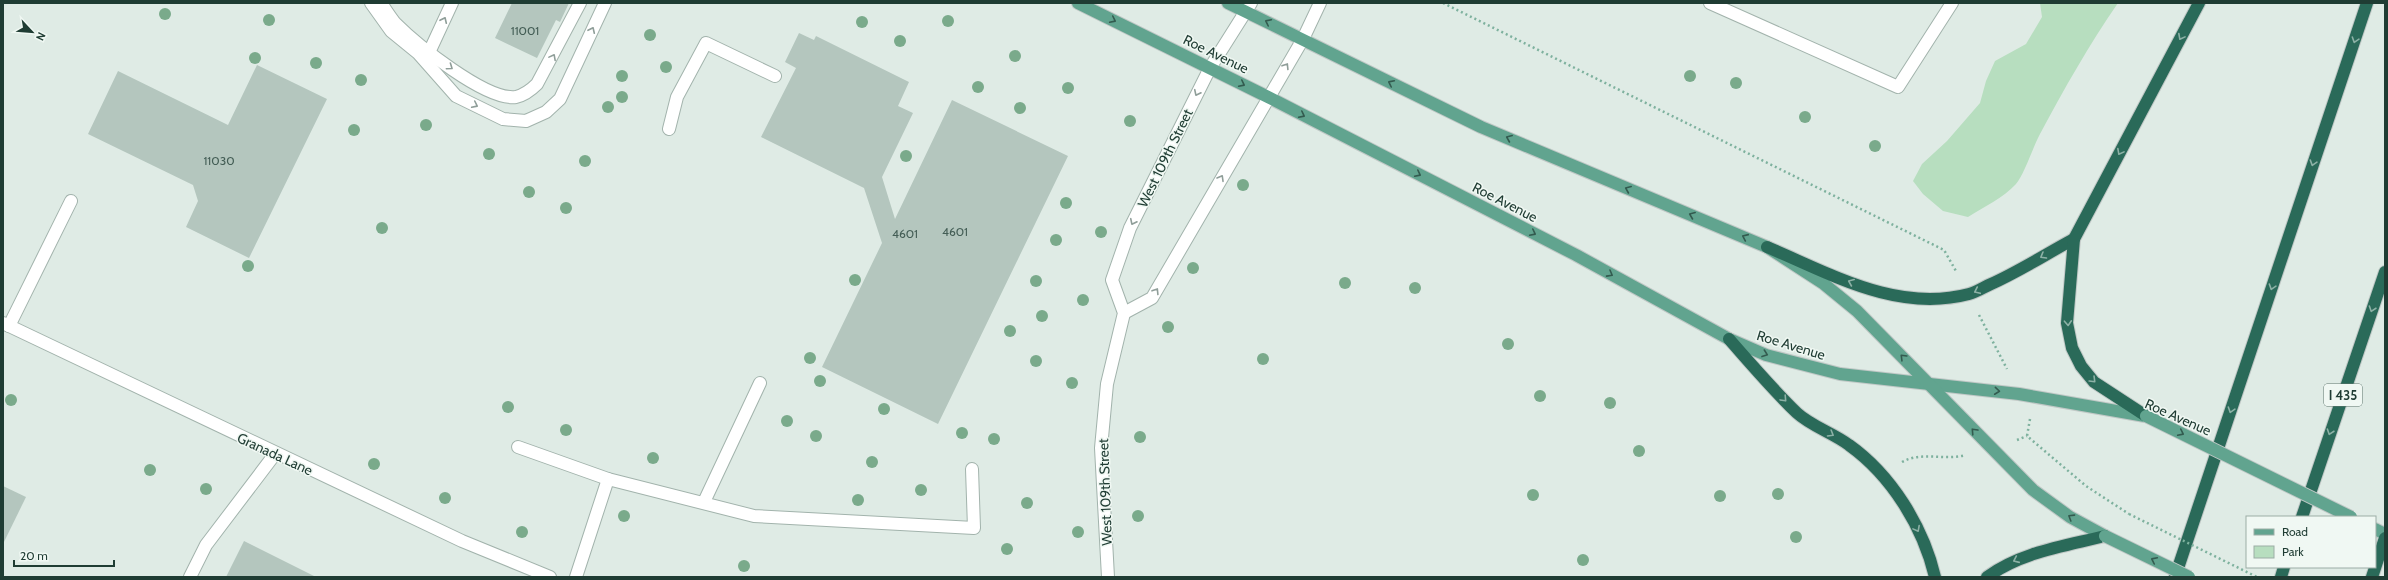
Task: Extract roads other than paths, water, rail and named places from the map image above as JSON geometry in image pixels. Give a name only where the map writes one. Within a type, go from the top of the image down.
[{"type":"highway","points":[[2146,416],[2094,382],[2081,366],[2072,348],[2067,323],[2074,239],[2199,3]]},
{"type":"highway","points":[[2175,577],[2367,3]]},
{"type":"highway","points":[[1767,247],[1875,292],[1903,298],[1936,299],[1970,294],[2012,274],[2074,239]]},
{"type":"highway","name":"I 435","points":[[2302,516],[2385,272]]},
{"type":"highway","points":[[1729,339],[1798,414],[1849,445],[1883,476],[1906,507],[1922,538],[1935,577]]},
{"type":"highway","points":[[1987,577],[2000,568],[2023,557],[2105,536]]},
{"type":"highway","points":[[2376,565],[2385,538]]},
{"type":"main road","name":"Roe Avenue","points":[[1078,3],[1268,97],[1576,255],[1729,339],[1766,356],[1840,374],[2019,394],[2146,416],[2349,516]]},
{"type":"main road","points":[[1228,3],[1249,8],[1303,39],[1481,127],[1767,247],[1824,284],[1857,311],[2033,490],[2070,517],[2105,536],[2189,577]]},
{"type":"main road","points":[[2376,530],[2385,534]]},
{"type":"street","points":[[371,3],[391,31],[418,53],[501,96],[516,96],[529,92],[537,84],[580,3]]},
{"type":"street","points":[[381,3],[394,22],[427,57],[456,96],[503,119],[526,121],[546,112],[560,99],[605,3]]},
{"type":"street","points":[[427,57],[452,3]]},
{"type":"street","points":[[1124,313],[1152,298],[1303,39],[1320,3]]},
{"type":"street","points":[[1710,3],[1898,87],[1952,3]]},
{"type":"street","name":"West 109th Street","points":[[1108,577],[1101,448],[1107,384],[1124,313],[1112,280],[1130,228],[1210,68],[1249,8]]},
{"type":"street","points":[[669,128],[677,97],[706,43],[775,76]]},
{"type":"street","points":[[6,325],[71,201]]},
{"type":"street","name":"Granada Lane","points":[[6,325],[275,454],[462,541],[550,577]]},
{"type":"street","points":[[704,502],[760,383]]},
{"type":"street","points":[[518,447],[608,478],[754,516],[974,528],[972,470]]},
{"type":"street","points":[[190,577],[206,545],[275,454]]},
{"type":"street","points":[[576,577],[608,478]]}]
